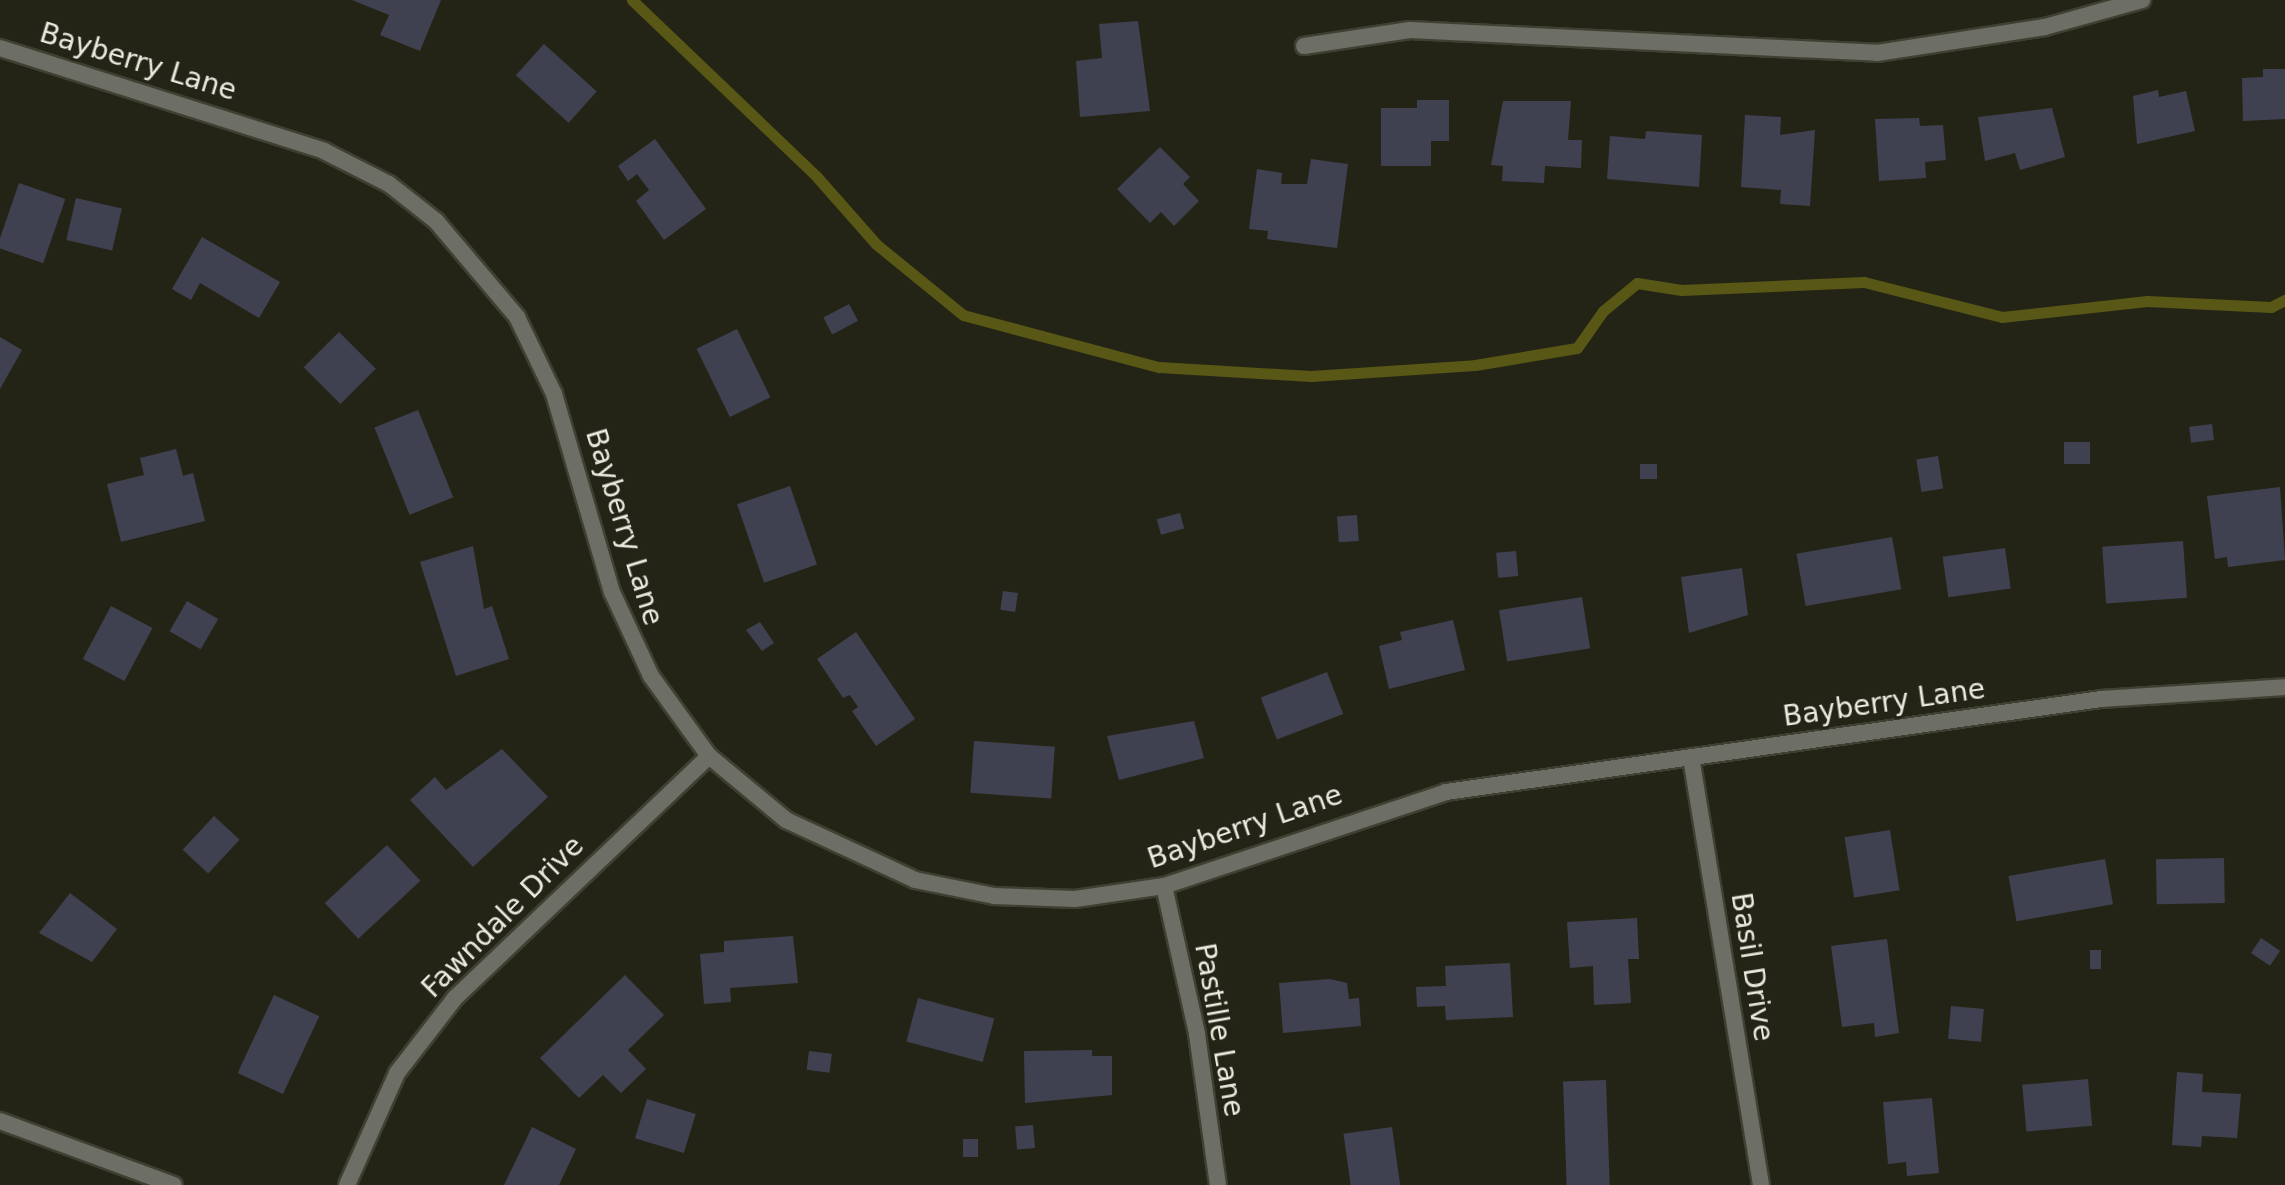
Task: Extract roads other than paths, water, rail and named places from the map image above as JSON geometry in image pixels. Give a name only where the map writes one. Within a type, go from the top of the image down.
[{"type":"street","points":[[1304,46],[1410,30],[1877,53],[2015,33],[2116,3],[2142,0]]},
{"type":"street","name":"Bayberry Lane","points":[[0,48],[324,151],[389,184],[436,221],[517,317],[554,394],[629,636],[709,756],[786,820],[915,880],[994,896],[1075,899],[1164,886],[1446,792],[2101,699],[2285,687]]},
{"type":"street","name":"Fawndale Drive","points":[[347,1185],[397,1073],[455,998],[709,756]]},
{"type":"street","name":"Basil Drive","points":[[1691,757],[1761,1185]]},
{"type":"street","name":"Pastille Lane","points":[[1164,886],[1197,1034],[1218,1185]]},
{"type":"street","points":[[0,1121],[174,1185]]},
{"type":"waterway","points":[[632,0],[817,177],[876,244],[963,315],[1159,367],[1311,376],[1475,365],[1577,348],[1603,311],[1637,283],[1681,290],[1864,282],[2002,317],[2147,301],[2271,307],[2285,300]]}]
